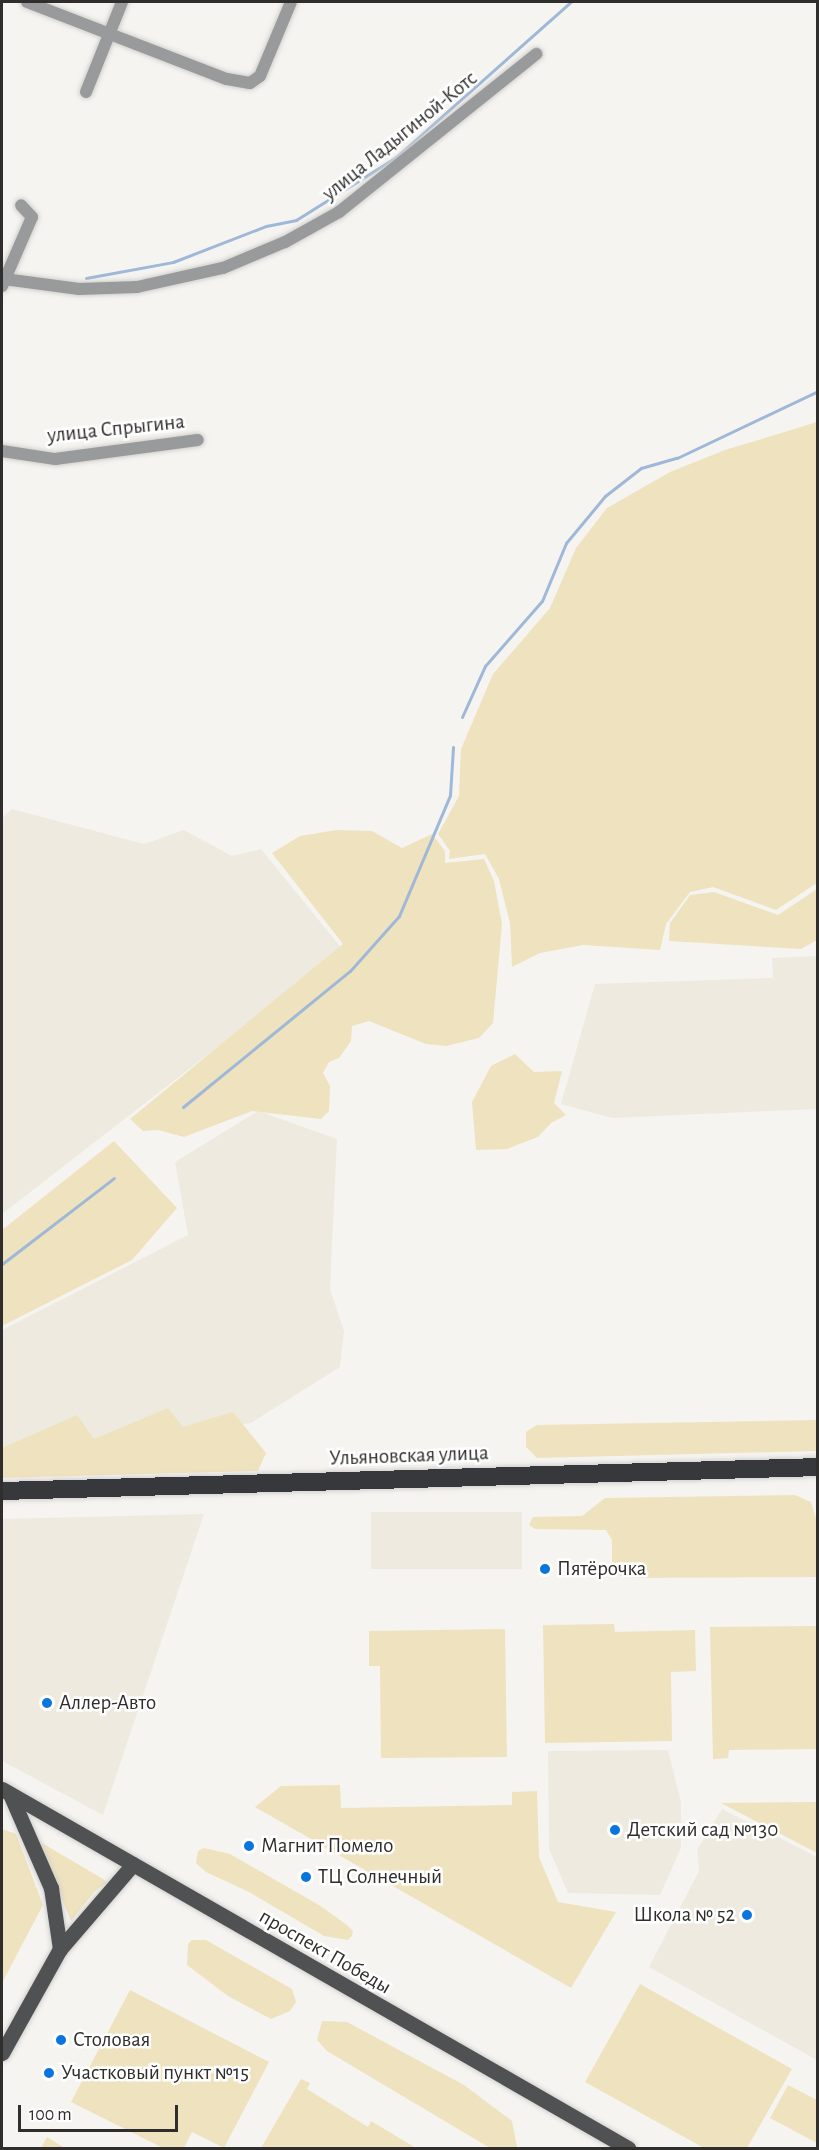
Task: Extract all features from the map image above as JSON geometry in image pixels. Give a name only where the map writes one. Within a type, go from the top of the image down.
[{"type":"highway","name":"Ульяновская улица","points":[[2,1491],[818,1467]]},
{"type":"highway","name":"Ульяновская улица","points":[[2,1503],[818,1479]]},
{"type":"main road","name":"проспект Победы","points":[[6,1791],[628,2148]]},
{"type":"main road","points":[[6,1791],[51,1888],[60,1949]]},
{"type":"main road","points":[[2,2053],[60,1949],[133,1864]]},
{"type":"street","points":[[27,2],[227,79],[250,84],[260,76],[291,2]]},
{"type":"street","points":[[86,92],[122,2]]},
{"type":"street","name":"улица Ладыгиной-Котс","points":[[3,283],[79,289],[137,287],[223,268],[285,242],[357,199],[536,54]]},
{"type":"street","points":[[3,283],[32,217],[21,205]]},
{"type":"street","name":"улица Спрыгина","points":[[2,451],[55,459],[198,440]]},
{"type":"shaded area","points":[[817,422],[817,883],[776,910],[713,887],[690,892],[666,924],[660,950],[583,945],[540,953],[512,967],[510,923],[499,879],[485,854],[449,859],[450,851],[438,834],[459,796],[461,749],[493,674],[550,608],[576,548],[607,508],[670,472],[725,450]]},
{"type":"shaded area","points":[[12,809],[144,844],[184,830],[232,856],[261,849],[343,950],[2,1214],[2,818]]},
{"type":"shaded area","points":[[337,830],[372,831],[402,848],[432,834],[445,851],[445,863],[484,859],[494,881],[502,924],[493,1023],[479,1038],[446,1046],[426,1044],[369,1021],[352,1026],[351,1041],[339,1058],[329,1062],[323,1073],[330,1086],[329,1111],[321,1119],[252,1111],[184,1137],[158,1130],[143,1131],[130,1119],[343,944],[272,853],[300,836]]},
{"type":"shaded area","points":[[817,889],[817,940],[801,949],[669,941],[670,923],[690,895],[714,892],[778,915]]},
{"type":"shaded area","points":[[817,956],[817,1109],[612,1118],[561,1104],[595,984],[773,978],[772,958]]},
{"type":"shaded area","points":[[515,1054],[534,1072],[562,1071],[554,1103],[566,1115],[551,1123],[538,1137],[507,1149],[476,1150],[472,1102],[491,1066]]},
{"type":"shaded area","points":[[258,1111],[337,1139],[330,1289],[344,1331],[340,1367],[251,1423],[2,1455],[2,1330],[188,1235],[175,1162]]},
{"type":"shaded area","points":[[114,1141],[177,1208],[132,1260],[2,1326],[2,1230]]},
{"type":"shaded area","points":[[168,1408],[183,1427],[233,1412],[266,1453],[258,1471],[2,1478],[2,1448],[77,1415],[94,1439]]},
{"type":"shaded area","points":[[817,1420],[817,1451],[537,1458],[526,1447],[526,1432],[537,1425]]},
{"type":"shaded area","points":[[795,1495],[811,1502],[817,1522],[817,1577],[626,1578],[616,1574],[612,1568],[612,1540],[606,1530],[535,1529],[529,1525],[533,1517],[582,1516],[605,1498]]},
{"type":"shaded area","points":[[371,1512],[522,1512],[522,1569],[371,1569]]},
{"type":"shaded area","points":[[204,1514],[103,1815],[2,1761],[2,1519]]},
{"type":"shaded area","points":[[614,1624],[615,1632],[695,1630],[696,1671],[671,1672],[672,1741],[545,1743],[543,1625]]},
{"type":"shaded area","points":[[817,1626],[817,1749],[729,1750],[728,1758],[713,1759],[710,1627]]},
{"type":"shaded area","points":[[505,1629],[507,1757],[381,1758],[380,1666],[369,1666],[369,1631]]},
{"type":"shaded area","name":"Детский сад №130","points":[[668,1750],[681,1802],[681,1848],[660,1895],[568,1893],[549,1849],[548,1751]]},
{"type":"shaded area","points":[[340,1785],[341,1808],[512,1805],[512,1792],[537,1791],[539,1857],[558,1902],[616,1912],[571,1988],[255,1807],[281,1786]]},
{"type":"shaded area","points":[[817,1802],[817,1853],[721,1803]]},
{"type":"shaded area","name":"Школа № 52","points":[[722,1809],[817,1857],[817,2060],[649,1967],[699,1871],[697,1850]]},
{"type":"shaded area","points":[[2,1829],[16,1834],[43,1905],[2,1983]]},
{"type":"shaded area","points":[[37,1840],[108,1882],[95,1891],[71,1921]]},
{"type":"shaded area","points":[[204,1848],[230,1854],[319,1905],[347,1925],[353,1931],[352,1936],[348,1940],[324,1936],[249,1892],[206,1872],[196,1863],[198,1851]]},
{"type":"shaded area","points":[[192,1940],[206,1940],[292,1989],[296,2002],[290,2011],[271,2019],[228,1996],[187,1965],[188,1944]]},
{"type":"shaded area","points":[[640,1984],[792,2069],[747,2148],[704,2148],[585,2082]]},
{"type":"shaded area","points":[[130,1990],[269,2062],[224,2148],[192,2132],[184,2148],[163,2148],[71,2102]]},
{"type":"shaded area","points":[[322,2021],[347,2022],[464,2085],[512,2121],[517,2147],[490,2148],[327,2051],[317,2040]]},
{"type":"shaded area","points":[[301,2079],[310,2083],[307,2089],[368,2127],[371,2121],[416,2148],[261,2148]]},
{"type":"shaded area","points":[[788,2085],[817,2100],[817,2143],[770,2118]]},
{"type":"shaded area","points":[[47,2137],[65,2148],[41,2148]]},
{"type":"waterway","points":[[86,278],[173,262],[266,226],[296,220],[395,158],[571,2]]},
{"type":"waterway","points":[[462,717],[485,666],[542,601],[566,543],[605,496],[641,468],[677,458],[818,391]]},
{"type":"waterway","points":[[183,1107],[350,971],[399,916],[450,795],[453,747]]},
{"type":"waterway","points":[[2,1264],[114,1178]]},
{"type":"place","name":"Пятёрочка","points":[[545,1569]]},
{"type":"place","name":"Аллер-Авто","points":[[47,1703]]},
{"type":"place","name":"Детский сад №130","points":[[615,1830]]},
{"type":"place","name":"Магнит Помело","points":[[249,1846]]},
{"type":"place","name":"ТЦ Солнечный","points":[[306,1877]]},
{"type":"place","name":"Школа № 52","points":[[747,1915]]},
{"type":"place","name":"Столовая","points":[[61,2040]]},
{"type":"place","name":"Участковый пункт №15","points":[[49,2073]]}]
